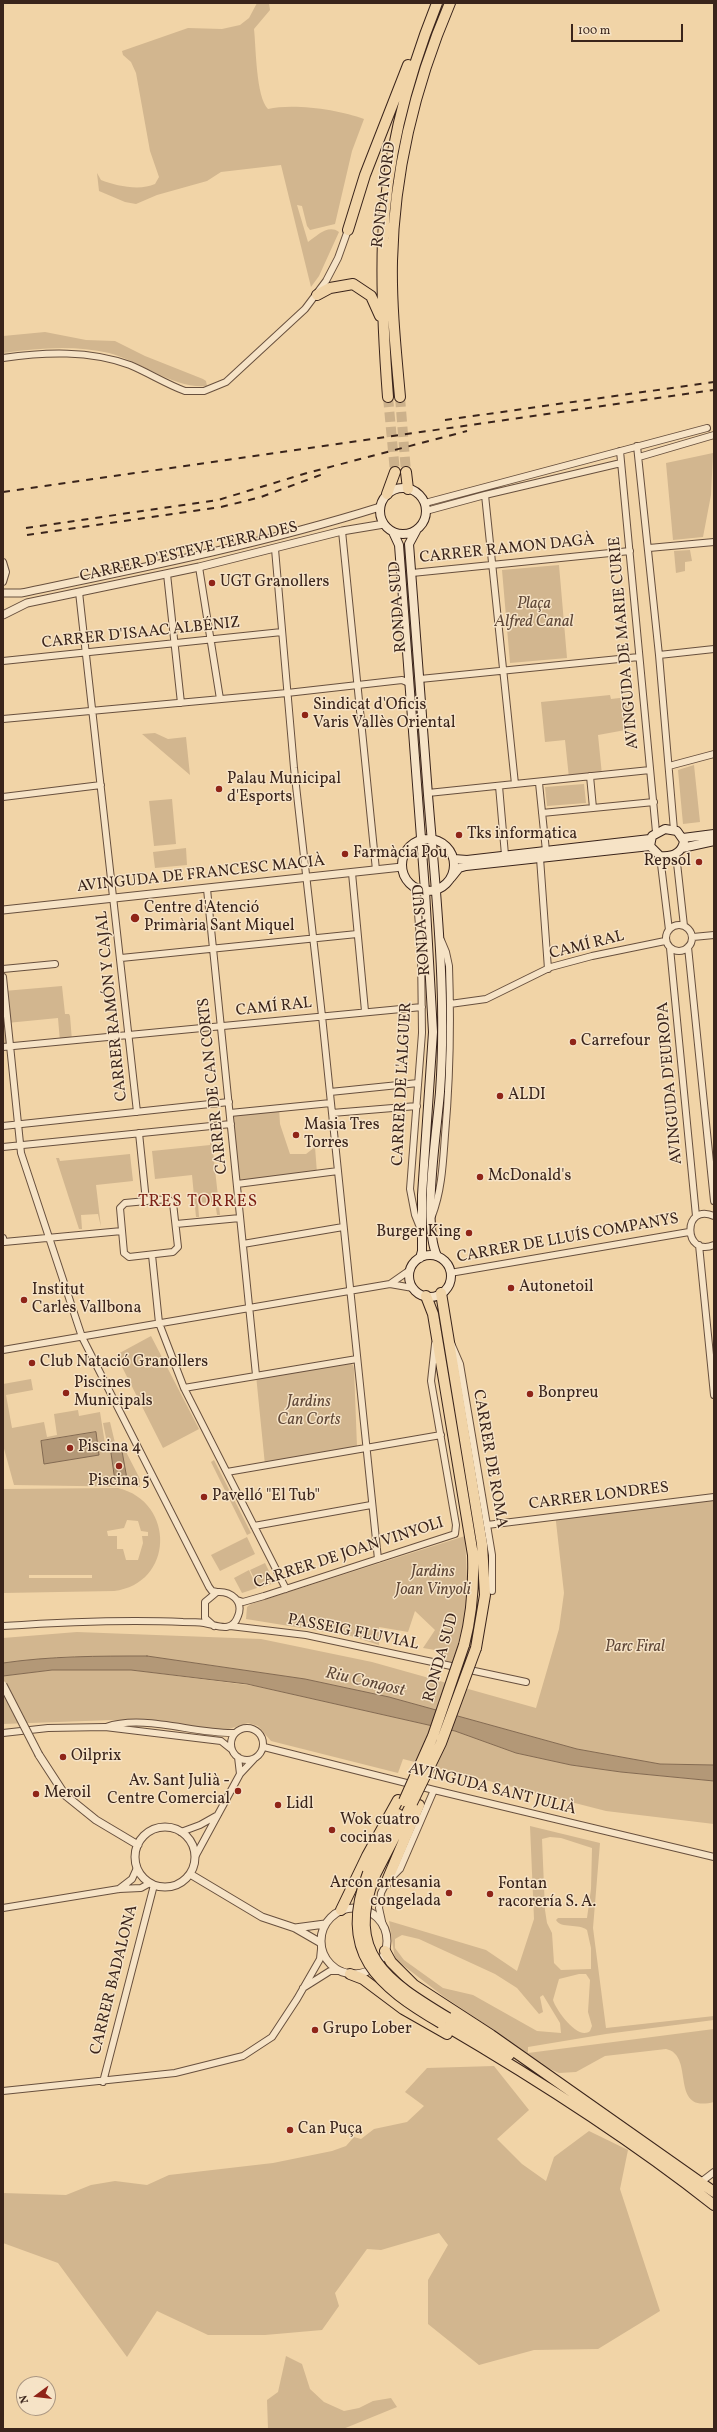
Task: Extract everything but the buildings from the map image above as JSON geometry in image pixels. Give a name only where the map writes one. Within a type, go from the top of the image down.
[{"type":"highway","name":"RONDA NORD","points":[[388,397],[383,326],[383,238],[389,176],[401,115],[422,42],[437,3]]},
{"type":"highway","name":"RONDA NORD","points":[[400,397],[392,262],[396,205],[410,120],[435,37],[450,3]]},
{"type":"highway","points":[[348,230],[365,174],[414,50],[422,42]]},
{"type":"highway","points":[[317,295],[345,284],[358,286],[371,296],[383,326]]},
{"type":"highway","points":[[387,494],[395,472]]},
{"type":"highway","points":[[406,472],[408,489]]},
{"type":"highway","name":"RONDA SUD","points":[[437,1740],[476,1648],[480,1635],[484,1595],[482,1544],[446,1334],[441,1293]]},
{"type":"highway","name":"RONDA SUD","points":[[426,1296],[433,1314],[474,1555],[474,1591],[470,1621],[437,1740]]},
{"type":"highway","points":[[480,1635],[488,1618],[492,1591]]},
{"type":"highway","points":[[437,1740],[372,1874],[362,1889],[357,1913],[360,1943],[366,1960],[386,1987],[401,1999],[445,2021],[584,2100]]},
{"type":"highway","points":[[386,1883],[408,1802],[437,1740]]},
{"type":"highway","points":[[341,1910],[367,1856],[408,1802]]},
{"type":"highway","points":[[385,1951],[391,1962],[414,1985],[491,2035],[714,2192]]},
{"type":"highway","points":[[346,1973],[362,1979],[403,2009],[480,2054],[516,2072],[525,2074]]},
{"type":"highway","points":[[445,2021],[518,2068],[633,2146],[714,2205]]},
{"type":"main road","points":[[408,489],[421,496],[426,507],[421,526],[416,531],[403,534],[393,532],[384,524],[380,507],[387,494],[393,490],[408,489]]},
{"type":"main road","name":"RONDA SUD","points":[[416,531],[409,544],[439,936],[442,1021],[431,1219],[432,1244],[437,1256]]},
{"type":"main road","name":"RONDA SUD","points":[[393,532],[399,545],[425,891],[433,1032],[422,1195],[420,1258]]},
{"type":"main road","points":[[650,843],[656,832],[674,830],[683,838],[714,834]]},
{"type":"main road","points":[[682,848],[683,838]]},
{"type":"main road","points":[[451,878],[454,859],[446,846],[432,840],[421,840],[406,852],[402,867],[408,881],[416,888],[425,891],[435,891],[443,886],[451,878],[459,868],[466,866],[540,858],[650,843]]},
{"type":"main road","points":[[650,843],[660,856],[676,854],[682,848],[714,842]]},
{"type":"main road","points":[[454,859],[467,860],[546,851],[650,843]]},
{"type":"main road","points":[[426,1255],[437,1256],[446,1262],[450,1273],[449,1284],[441,1293],[426,1296],[413,1288],[409,1279],[410,1270],[420,1258],[426,1255]]},
{"type":"street","points":[[3,358],[51,353],[88,355],[128,365],[185,391],[204,392],[226,382],[305,309],[317,295],[338,258],[348,230]]},
{"type":"street","points":[[426,507],[637,446],[707,428]]},
{"type":"street","points":[[637,446],[639,457],[714,435]]},
{"type":"street","name":"AVINGUDA DE MARIE CURIE","points":[[620,451],[656,832]]},
{"type":"street","name":"AVINGUDA DE MARIE CURIE","points":[[639,457],[670,766],[674,830]]},
{"type":"street","points":[[426,507],[485,495],[621,463]]},
{"type":"street","points":[[485,495],[515,784]]},
{"type":"street","name":"CARRER D'ESTEVE TERRADES","points":[[3,593],[21,594],[186,559],[303,531],[380,507]]},
{"type":"street","name":"CARRER D'ESTEVE TERRADES","points":[[3,615],[23,604],[199,567],[342,531],[384,524]]},
{"type":"street","points":[[342,531],[376,870]]},
{"type":"street","points":[[649,548],[714,542]]},
{"type":"street","points":[[275,549],[287,693],[330,1092],[365,1448],[378,1559]]},
{"type":"street","name":"CARRER RAMON DAGÀ","points":[[412,572],[630,551]]},
{"type":"street","points":[[3,562],[6,572],[3,582]]},
{"type":"street","points":[[199,567],[209,639],[220,699]]},
{"type":"street","points":[[167,574],[176,644],[181,703]]},
{"type":"street","name":"CARRER RAMÓN Y CAJAL","points":[[79,592],[90,704],[94,712],[115,898],[137,1112]]},
{"type":"street","name":"CARRER D'ISAAC ALBÉNIZ","points":[[3,661],[282,632]]},
{"type":"street","points":[[659,655],[714,649]]},
{"type":"street","points":[[420,679],[639,657]]},
{"type":"street","points":[[3,719],[94,712],[357,686],[402,680],[409,683]]},
{"type":"street","points":[[670,766],[714,754]]},
{"type":"street","points":[[428,793],[539,783],[650,770]]},
{"type":"street","points":[[590,776],[593,808]]},
{"type":"street","points":[[539,783],[546,851]]},
{"type":"street","points":[[3,797],[102,785]]},
{"type":"street","points":[[499,786],[505,856]]},
{"type":"street","points":[[542,813],[654,802]]},
{"type":"street","points":[[676,854],[684,926]]},
{"type":"street","points":[[660,856],[669,930],[665,940],[670,948],[680,949],[688,947],[693,937],[690,930],[684,926],[669,930]]},
{"type":"street","points":[[540,858],[548,969]]},
{"type":"street","name":"AVINGUDA DE FRANCESC MACIÀ","points":[[3,910],[402,867]]},
{"type":"street","points":[[352,873],[365,1011]]},
{"type":"street","name":"CARRER DE L'ALGUER","points":[[416,888],[422,1007],[417,1106],[410,1189],[415,1215],[422,1231]]},
{"type":"street","name":"CARRER DE CAN CORTS","points":[[207,889],[256,1375]]},
{"type":"street","points":[[121,958],[357,934]]},
{"type":"street","points":[[693,937],[714,935]]},
{"type":"street","points":[[431,1219],[438,1200],[442,1168],[447,1110],[450,1004],[449,966],[446,952],[439,936]]},
{"type":"street","name":"CAMÍ RAL","points":[[450,1004],[486,999],[548,969],[592,956],[665,940]]},
{"type":"street","name":"AVINGUDA D'EUROPA","points":[[688,947],[714,1201]]},
{"type":"street","name":"AVINGUDA D'EUROPA","points":[[670,948],[696,1216]]},
{"type":"street","points":[[3,969],[55,964]]},
{"type":"street","points":[[3,977],[6,1047],[20,1145],[48,1238],[82,1337],[209,1587],[212,1591],[228,1593],[237,1600],[240,1624],[245,1627]]},
{"type":"street","name":"CAMÍ RAL","points":[[6,1047],[365,1011],[422,1007]]},
{"type":"street","points":[[330,1092],[418,1083]]},
{"type":"street","points":[[3,1126],[229,1102]]},
{"type":"street","points":[[230,1113],[331,1103]]},
{"type":"street","points":[[332,1114],[417,1106]]},
{"type":"street","points":[[3,1147],[231,1124]]},
{"type":"street","points":[[139,1133],[146,1201]]},
{"type":"street","points":[[237,1184],[338,1171]]},
{"type":"street","points":[[168,1199],[174,1203],[176,1224],[178,1246],[173,1252],[129,1257],[124,1253],[120,1208],[125,1203],[168,1199]]},
{"type":"street","points":[[714,1216],[704,1214],[696,1216],[692,1221],[689,1232],[694,1242],[699,1245],[707,1247],[714,1245]]},
{"type":"street","points":[[176,1224],[240,1218]]},
{"type":"street","points":[[243,1244],[343,1227]]},
{"type":"street","points":[[3,1238],[4,1242],[122,1231]]},
{"type":"street","name":"CARRER DE LLUÍS COMPANYS","points":[[450,1273],[689,1232]]},
{"type":"street","points":[[699,1245],[714,1395]]},
{"type":"street","points":[[152,1254],[158,1324],[184,1388],[286,1589]]},
{"type":"street","points":[[390,1284],[410,1270]]},
{"type":"street","points":[[3,1350],[349,1290],[390,1284],[413,1288]]},
{"type":"street","name":"CARRER DE ROMA","points":[[446,1334],[457,1353],[460,1364],[492,1555],[492,1591]]},
{"type":"street","name":"CARRER DE JOAN VINYOLI","points":[[239,1614],[242,1604],[246,1602],[456,1532],[432,1381],[436,1338]]},
{"type":"street","points":[[184,1388],[357,1359]]},
{"type":"street","points":[[227,1472],[441,1435]]},
{"type":"street","name":"CARRER LONDRES","points":[[487,1525],[714,1496]]},
{"type":"street","points":[[254,1526],[371,1505]]},
{"type":"street","points":[[192,1622],[201,1617],[203,1607],[210,1591],[209,1587]]},
{"type":"street","points":[[208,1598],[217,1592]]},
{"type":"street","name":"CARRER DE JOAN VINYOLI","points":[[237,1600],[246,1602]]},
{"type":"street","points":[[203,1607],[205,1618],[214,1626]]},
{"type":"street","points":[[3,1626],[90,1621],[192,1622],[214,1626],[228,1626],[239,1614]]},
{"type":"street","name":"PASSEIG FLUVIAL","points":[[228,1626],[306,1635],[526,1682]]},
{"type":"street","points":[[3,1684],[39,1755],[65,1795],[96,1820],[138,1845]]},
{"type":"street","points":[[105,1727],[115,1724],[136,1722],[215,1734],[234,1733],[244,1727],[254,1729],[262,1736],[264,1747],[258,1756],[240,1774],[196,1855],[190,1874],[182,1882],[171,1887],[152,1884],[142,1877],[136,1868],[135,1860],[138,1845],[148,1832],[161,1827],[171,1828],[181,1832],[189,1839],[196,1855]]},
{"type":"street","points":[[3,1733],[48,1728],[105,1727],[220,1741],[231,1749],[238,1758],[240,1774]]},
{"type":"street","points":[[231,1749],[234,1733]]},
{"type":"street","name":"AVINGUDA SANT JULIÀ","points":[[264,1747],[434,1790],[714,1857]]},
{"type":"street","points":[[238,1758],[248,1760],[254,1759]]},
{"type":"street","points":[[302,1989],[330,1971],[346,1973],[367,1971],[374,1967],[385,1951],[386,1943],[380,1908],[382,1893],[386,1883],[400,1869],[434,1790]]},
{"type":"street","points":[[181,1832],[200,1825],[216,1816]]},
{"type":"street","points":[[119,1889],[132,1879],[136,1868]]},
{"type":"street","points":[[190,1874],[262,1917],[295,1928],[321,1946],[326,1960],[346,1973]]},
{"type":"street","points":[[3,1908],[119,1889],[142,1888],[152,1884]]},
{"type":"street","name":"CARRER BADALONA","points":[[103,2082],[152,1884]]},
{"type":"street","points":[[295,1928],[325,1924],[341,1910],[350,1908],[369,1912],[383,1926]]},
{"type":"street","points":[[3,2091],[103,2082],[175,2073],[243,2056],[272,2037],[302,1989],[320,1959],[325,1924]]},
{"type":"street","points":[[701,2182],[714,2172]]},
{"type":"green space","points":[[257,3],[269,3],[270,10],[254,29],[259,83],[264,103],[268,109],[279,107],[317,108],[364,119],[352,151],[335,224],[310,230],[307,226],[302,206],[297,205],[308,242],[327,230],[331,229],[339,232],[319,276],[311,287],[281,165],[221,172],[207,181],[157,195],[136,204],[125,202],[99,191],[97,173],[101,180],[128,187],[149,186],[155,184],[159,177],[150,151],[136,73],[131,62],[123,55],[122,51],[188,28],[222,29],[240,25],[249,18]]},
{"type":"green space","points":[[45,332],[86,340],[115,341],[145,356],[203,379],[206,381],[207,386],[195,386],[182,383],[121,357],[96,350],[56,348],[3,353],[3,336]]},
{"type":"green space","points":[[713,453],[711,495],[703,537],[673,540],[666,463]]},
{"type":"green space","points":[[690,550],[692,561],[685,562],[685,571],[676,573],[674,551]]},
{"type":"green space","name":"Plaça Alfred Canal","points":[[559,565],[567,658],[510,663],[502,570]]},
{"type":"green space","points":[[610,695],[611,699],[628,697],[631,729],[598,735],[602,775],[569,778],[565,740],[545,742],[541,702]]},
{"type":"green space","points":[[155,733],[168,739],[186,737],[190,775],[142,734]]},
{"type":"green space","points":[[694,765],[700,822],[683,824],[678,770]]},
{"type":"green space","points":[[584,784],[586,803],[547,806],[545,787]]},
{"type":"green space","points":[[172,799],[176,844],[154,846],[149,801]]},
{"type":"green space","points":[[186,848],[187,865],[155,868],[153,852]]},
{"type":"green space","points":[[62,986],[65,1014],[69,1014],[70,1016],[72,1041],[60,1042],[58,1018],[7,1023],[9,1046],[3,1047],[4,991]]},
{"type":"green space","points":[[279,1108],[280,1124],[290,1154],[306,1154],[315,1147],[317,1173],[237,1184],[230,1113]]},
{"type":"green space","points":[[210,1142],[212,1142],[220,1215],[217,1215],[215,1202],[198,1203],[199,1217],[196,1217],[192,1175],[155,1179],[152,1151],[210,1145]]},
{"type":"green space","points":[[130,1154],[133,1181],[96,1185],[101,1227],[98,1214],[81,1215],[82,1229],[79,1229],[56,1158],[59,1158],[60,1161]]},
{"type":"green space","points":[[151,1336],[199,1429],[163,1448],[116,1355]]},
{"type":"green space","name":"Jardins Can Corts","points":[[346,1361],[353,1365],[354,1369],[357,1447],[265,1465],[256,1375]]},
{"type":"green space","points":[[31,1379],[33,1390],[6,1395],[12,1428],[44,1422],[47,1437],[57,1435],[54,1414],[78,1410],[79,1416],[100,1412],[106,1450],[123,1446],[140,1479],[140,1487],[14,1485],[3,1445],[3,1384]]},
{"type":"green space","points":[[110,1422],[116,1447],[108,1448],[103,1423]]},
{"type":"green space","points":[[214,1460],[251,1533],[247,1535],[211,1462]]},
{"type":"green space","points":[[118,1488],[137,1496],[150,1509],[158,1525],[160,1542],[157,1559],[148,1574],[134,1585],[114,1591],[3,1593],[3,1489]],"holes":[[[127,1520],[138,1521],[141,1531],[148,1532],[148,1536],[142,1536],[143,1543],[138,1560],[126,1560],[123,1549],[117,1549],[117,1536],[108,1536],[107,1531],[124,1528]],[[29,1575],[92,1575],[92,1578],[29,1578]]]},
{"type":"green space","name":"Parc Firal","points":[[714,1497],[714,1765],[660,1764],[577,1749],[389,1697],[305,1679],[203,1664],[147,1656],[60,1657],[3,1663],[3,1638],[77,1632],[261,1639],[372,1662],[536,1708],[559,1629],[564,1593],[555,1513]]},
{"type":"green space","name":"Jardins Joan Vinyoli","points":[[465,1536],[467,1579],[465,1616],[453,1664],[440,1660],[441,1651],[423,1648],[435,1630],[415,1611],[408,1632],[379,1627],[379,1645],[351,1636],[246,1619],[247,1607],[251,1604]]},
{"type":"green space","points":[[247,1537],[255,1554],[220,1571],[211,1555]]},
{"type":"green space","points":[[265,1563],[275,1583],[259,1588],[250,1570]]},
{"type":"green space","points":[[249,1570],[257,1588],[242,1593],[234,1578]]},
{"type":"green space","points":[[52,1670],[131,1670],[255,1686],[455,1731],[516,1753],[571,1765],[621,1772],[714,1781],[714,1824],[606,1811],[403,1759],[398,1773],[271,1741],[258,1726],[248,1723],[219,1732],[113,1720],[3,1724],[3,1676]]},
{"type":"green space","points":[[530,1826],[600,1843],[593,1928],[606,2028],[714,2016],[714,2020],[606,2034],[528,2047],[528,2053],[714,2029],[714,2102],[700,2103],[691,2100],[684,2082],[680,2062],[675,2053],[666,2049],[605,2056],[576,2072],[559,2073],[534,2062],[501,2035],[443,1996],[395,1959],[389,1921],[486,1950],[517,1971],[534,1919]],"holes":[[[550,1837],[561,1838],[592,1848],[591,1889],[587,1918],[558,1918],[556,1920],[558,1923],[584,1928],[587,1930],[591,1948],[591,1969],[561,1970],[554,1963],[552,1933],[547,1923],[545,1910],[542,1839]],[[402,1935],[419,1939],[495,1974],[517,1988],[539,2014],[543,2012],[540,1997],[543,1995],[560,2023],[561,2033],[537,2031],[473,1995],[443,1988],[404,1960],[395,1948],[395,1939]],[[579,1974],[586,1974],[590,1980],[588,2012],[592,2026],[590,2031],[585,2033],[574,2028],[563,2017],[555,2005],[553,2000],[559,1979]]]},
{"type":"green space","points":[[494,2066],[529,2110],[497,2139],[522,2164],[546,2181],[554,2157],[589,2131],[628,2150],[620,2189],[660,2311],[598,2349],[534,2350],[479,2365],[428,2324],[428,2280],[448,2245],[439,2233],[381,2250],[367,2249],[335,2293],[339,2306],[322,2330],[265,2335],[208,2335],[157,2311],[127,2357],[58,2263],[3,2243],[3,2193],[66,2195],[91,2185],[115,2181],[147,2185],[169,2175],[273,2163],[332,2151],[346,2146],[354,2137],[361,2139],[374,2129],[407,2122],[424,2106],[405,2092],[427,2068]]},
{"type":"green space","points":[[286,2356],[302,2364],[310,2389],[324,2402],[344,2411],[359,2408],[373,2401],[391,2398],[397,2407],[343,2429],[268,2429],[267,2400],[278,2392]]},
{"type":"shaded area","name":"Piscina 4","points":[[96,1432],[99,1455],[44,1464],[41,1441]]},
{"type":"shaded area","name":"Piscina 5","points":[[122,1451],[127,1479],[115,1481],[111,1453]]},
{"type":"shaded area","points":[[93,1656],[147,1656],[305,1679],[389,1697],[577,1749],[660,1764],[714,1765],[714,1781],[621,1772],[571,1765],[516,1753],[455,1731],[247,1684],[131,1670],[52,1670],[3,1676],[3,1663]]},
{"type":"tunnel","points":[[388,397],[395,472]]},
{"type":"tunnel","points":[[400,397],[406,472]]},
{"type":"railway","points":[[445,420],[714,382]]},
{"type":"railway","points":[[3,492],[714,390]]},
{"type":"railway","points":[[26,528],[218,500],[307,473],[467,431]]},
{"type":"railway","points":[[27,535],[221,507],[261,497],[323,474]]},
{"type":"place","name":"UGT Granollers","points":[[212,583]]},
{"type":"place","name":"Sindicat d'Oficis Varis Vallès Oriental","points":[[305,715]]},
{"type":"place","name":"Palau Municipal d'Esports","points":[[219,789]]},
{"type":"place","name":"Tks informatica","points":[[459,835]]},
{"type":"place","name":"Farmàcia Pou","points":[[345,854]]},
{"type":"place","name":"Repsol","points":[[699,862]]},
{"type":"place","name":"Centre d'Atenció Primària Sant Miquel","points":[[135,918]]},
{"type":"place","name":"Carrefour","points":[[573,1042]]},
{"type":"place","name":"ALDI","points":[[500,1096]]},
{"type":"place","name":"Masia Tres Torres","points":[[296,1135]]},
{"type":"place","name":"McDonald's","points":[[480,1177]]},
{"type":"place","name":"Burger King","points":[[469,1233]]},
{"type":"place","name":"Autonetoil","points":[[511,1288]]},
{"type":"place","name":"Institut Carles Vallbona","points":[[24,1300]]},
{"type":"place","name":"Club Natació Granollers","points":[[32,1363]]},
{"type":"place","name":"Piscines Municipals","points":[[66,1393]]},
{"type":"place","name":"Bonpreu","points":[[530,1394]]},
{"type":"place","name":"Piscina 4","points":[[70,1448]]},
{"type":"place","name":"Piscina 5","points":[[119,1466]]},
{"type":"place","name":"Pavelló \"El Tub\"","points":[[204,1497]]},
{"type":"place","name":"Oilprix","points":[[63,1757]]},
{"type":"place","name":"Av. Sant Julià - Centre Comercial","points":[[238,1791]]},
{"type":"place","name":"Meroil","points":[[36,1794]]},
{"type":"place","name":"Lidl","points":[[278,1805]]},
{"type":"place","name":"Wok cuatro cocinas","points":[[332,1830]]},
{"type":"place","name":"Arcon artesania congelada","points":[[449,1893]]},
{"type":"place","name":"Fontan racorería S. A.","points":[[490,1894]]},
{"type":"place","name":"Grupo Lober","points":[[315,2030]]},
{"type":"place","name":"Can Puça","points":[[290,2130]]},
{"type":"district","name":"TRES TORRES","points":[[198,1203]]},
{"type":"water label","name":"Riu Congost","points":[[365,1683]]}]
